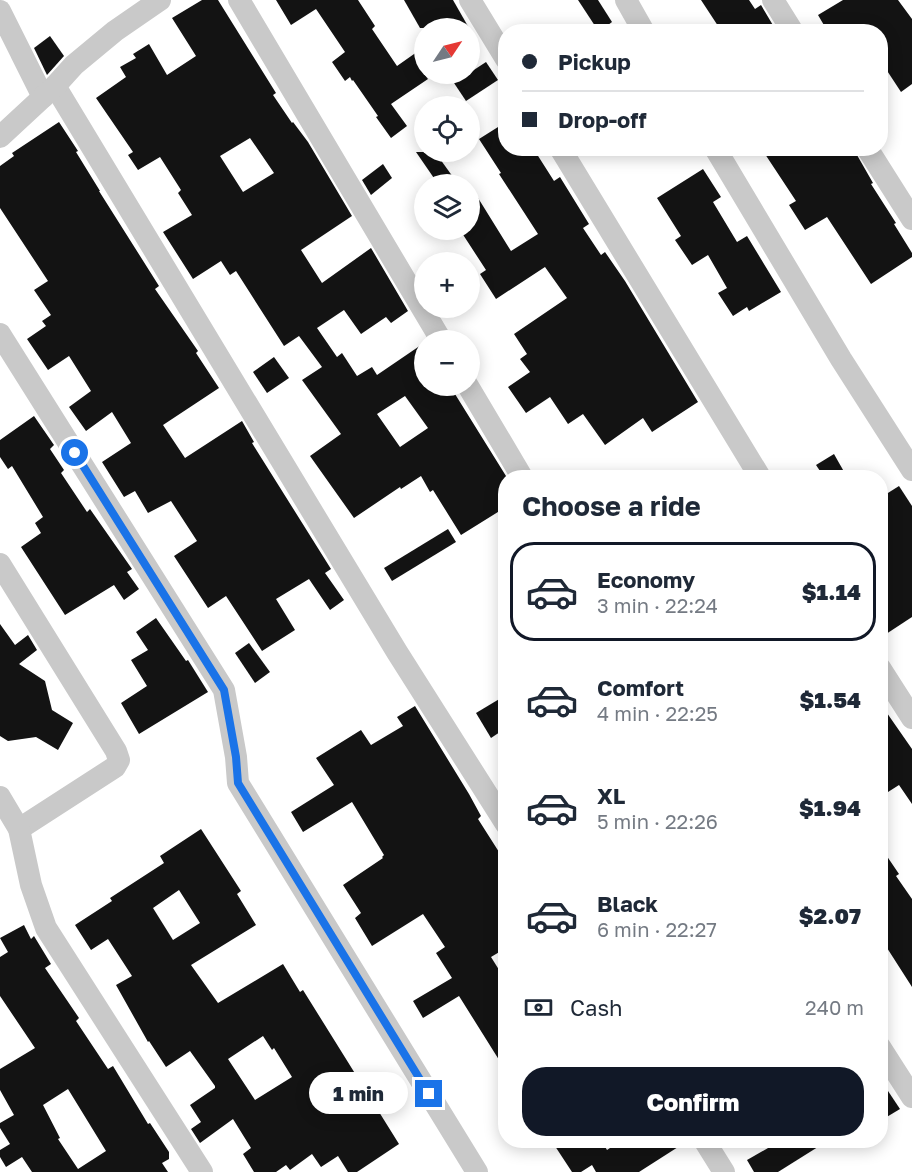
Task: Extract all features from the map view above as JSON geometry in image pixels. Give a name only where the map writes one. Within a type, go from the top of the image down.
[{"type":"street","points":[[0,137],[74,66],[115,31],[160,0]]},
{"type":"street","points":[[239,0],[435,330]]},
{"type":"street","points":[[470,0],[498,46]]},
{"type":"street","points":[[626,0],[640,24]]},
{"type":"street","points":[[773,0],[788,24]]},
{"type":"street","points":[[0,11],[498,811]]},
{"type":"street","points":[[565,156],[756,470]]},
{"type":"street","points":[[720,156],[841,359],[912,470]]},
{"type":"street","points":[[872,156],[912,219]]},
{"type":"street","points":[[0,334],[224,690],[236,757],[238,783],[477,1172]]},
{"type":"street","points":[[474,396],[518,470]]},
{"type":"street","points":[[0,564],[116,751],[119,760],[115,767],[19,829]]},
{"type":"street","points":[[888,680],[912,718]]},
{"type":"street","points":[[0,797],[19,829],[31,885],[46,928],[202,1172]]},
{"type":"street","points":[[888,1060],[912,1097]]},
{"type":"street","points":[[709,1148],[724,1172]]},
{"type":"building","points":[[202,0],[218,0],[276,93],[273,95],[308,142],[352,216],[301,250],[322,283],[371,248],[408,311],[391,323],[386,317],[361,334],[344,310],[317,328],[337,357],[342,353],[357,376],[372,367],[377,375],[414,350],[414,396],[456,396],[502,470],[498,470],[498,512],[461,535],[433,490],[430,492],[421,476],[401,489],[400,487],[354,518],[310,456],[341,434],[302,380],[322,367],[299,336],[284,346],[236,271],[230,275],[221,261],[193,279],[163,232],[192,215],[178,193],[181,190],[160,157],[138,170],[128,155],[133,152],[96,98],[126,77],[120,67],[136,58],[133,54],[149,44],[167,75],[196,56],[172,18]],"holes":[[[250,138],[274,173],[243,192],[220,156]],[[405,396],[428,428],[400,447],[377,414]]]},
{"type":"building","points":[[276,0],[358,0],[375,26],[372,29],[397,66],[414,54],[414,84],[421,84],[391,104],[407,126],[391,138],[353,80],[350,77],[345,81],[332,62],[345,52],[316,9],[291,25]]},
{"type":"building","points":[[404,0],[453,0],[463,18],[414,18]]},
{"type":"building","points":[[578,0],[598,0],[612,22],[594,24]]},
{"type":"building","points":[[701,0],[749,0],[755,9],[761,5],[772,24],[717,24]]},
{"type":"building","points":[[843,0],[898,0],[912,19],[912,84],[901,92],[888,72],[888,24],[823,24],[818,15]]},
{"type":"building","points":[[50,36],[64,56],[47,75],[34,48]]},
{"type":"building","points":[[486,62],[498,80],[474,96],[463,96],[455,84],[480,84],[480,66]]},
{"type":"building","points":[[59,122],[159,286],[155,289],[198,351],[196,353],[219,388],[163,425],[185,458],[242,421],[254,442],[252,443],[331,569],[325,573],[344,600],[330,610],[309,579],[276,599],[295,630],[262,651],[226,596],[208,608],[174,556],[197,541],[171,501],[148,513],[135,491],[124,497],[102,462],[131,443],[112,412],[86,431],[69,407],[91,391],[69,356],[48,370],[27,339],[46,326],[42,321],[51,315],[34,290],[48,281],[0,208],[0,166],[14,156],[12,153]]},
{"type":"building","points":[[498,127],[498,156],[538,156],[554,181],[560,177],[589,224],[583,228],[601,255],[605,252],[625,281],[698,402],[652,432],[643,418],[605,445],[583,414],[568,424],[550,397],[526,413],[508,387],[530,372],[520,359],[527,354],[514,334],[567,298],[545,267],[496,299],[480,274],[486,270],[480,261],[480,252],[474,252],[466,240],[480,240],[480,201],[511,251],[538,234],[499,174],[501,173],[480,141]]},
{"type":"building","points":[[766,156],[858,156],[873,183],[871,184],[896,223],[894,224],[912,253],[912,257],[871,284],[827,217],[805,230],[789,205],[796,201]]},
{"type":"building","points":[[423,162],[442,162],[451,174],[431,174]]},
{"type":"building","points":[[383,164],[392,178],[371,195],[362,180]]},
{"type":"building","points":[[703,169],[721,197],[713,202],[737,242],[747,236],[781,292],[749,311],[747,307],[733,316],[718,293],[727,288],[708,255],[692,265],[675,240],[681,236],[657,198]]},
{"type":"building","points":[[274,357],[289,378],[267,393],[253,372]]},
{"type":"building","points":[[34,416],[54,445],[50,449],[64,470],[61,473],[87,512],[90,509],[132,569],[127,572],[139,589],[124,600],[114,585],[65,615],[21,547],[41,533],[35,523],[43,517],[12,466],[8,469],[0,457],[0,440]]},
{"type":"building","points":[[834,454],[843,470],[819,470],[816,465]]},
{"type":"building","points":[[899,486],[912,506],[912,617],[888,633],[888,493]]},
{"type":"building","points":[[448,529],[456,542],[392,581],[384,568]]},
{"type":"building","points":[[156,618],[186,661],[188,660],[208,692],[139,734],[121,703],[147,686],[131,660],[148,650],[136,632]]},
{"type":"building","points":[[0,624],[15,645],[28,635],[37,650],[19,664],[45,681],[52,710],[73,723],[58,750],[36,737],[8,741],[0,736]]},
{"type":"building","points":[[249,643],[270,672],[255,683],[235,653]]},
{"type":"building","points":[[498,700],[498,733],[491,738],[476,713]]},
{"type":"building","points":[[415,706],[469,794],[481,816],[478,819],[498,850],[498,953],[491,957],[498,968],[498,1058],[459,996],[423,1018],[413,1001],[452,978],[436,953],[445,947],[423,914],[372,946],[355,918],[361,913],[343,885],[383,858],[384,855],[352,802],[303,832],[291,812],[334,785],[316,758],[361,730],[371,745],[403,726],[397,717]]},
{"type":"building","points":[[888,714],[912,749],[912,804],[899,785],[888,792]]},
{"type":"building","points":[[201,829],[241,891],[237,894],[256,925],[191,965],[218,1003],[283,964],[300,992],[303,990],[399,1144],[357,1172],[348,1172],[338,1156],[321,1167],[312,1154],[290,1170],[286,1165],[276,1172],[254,1172],[243,1154],[251,1148],[233,1119],[200,1143],[191,1129],[201,1122],[190,1105],[215,1086],[190,1051],[166,1067],[148,1042],[116,985],[132,976],[108,939],[91,950],[75,925],[112,901],[110,898],[164,863],[160,856]],"holes":[[[179,890],[200,923],[173,940],[153,908]],[[263,1036],[272,1050],[274,1048],[292,1077],[255,1100],[228,1059]]]},
{"type":"building","points":[[888,858],[899,874],[896,876],[912,899],[912,987],[888,950]]},
{"type":"building","points":[[24,925],[31,939],[34,936],[51,964],[45,968],[79,1018],[76,1021],[108,1069],[113,1066],[148,1124],[150,1123],[169,1152],[169,1159],[162,1163],[168,1172],[32,1172],[22,1157],[6,1167],[0,1157],[0,1150],[10,1144],[0,1128],[0,1123],[14,1115],[0,1090],[0,1069],[35,1048],[0,996],[0,957],[8,952],[0,938]],"holes":[[[68,1089],[106,1151],[78,1169],[58,1139],[60,1138],[43,1105]]]},
{"type":"building","points":[[888,1091],[900,1109],[888,1116]]},
{"type":"building","points":[[556,1148],[606,1148],[607,1150],[610,1148],[676,1148],[639,1172],[596,1172],[592,1165],[581,1172],[572,1172]]},
{"type":"building","points":[[768,1148],[816,1148],[778,1172],[754,1172],[747,1160]]},
{"type":"route","points":[[75,453],[224,690],[236,757],[238,783],[429,1094]]}]
